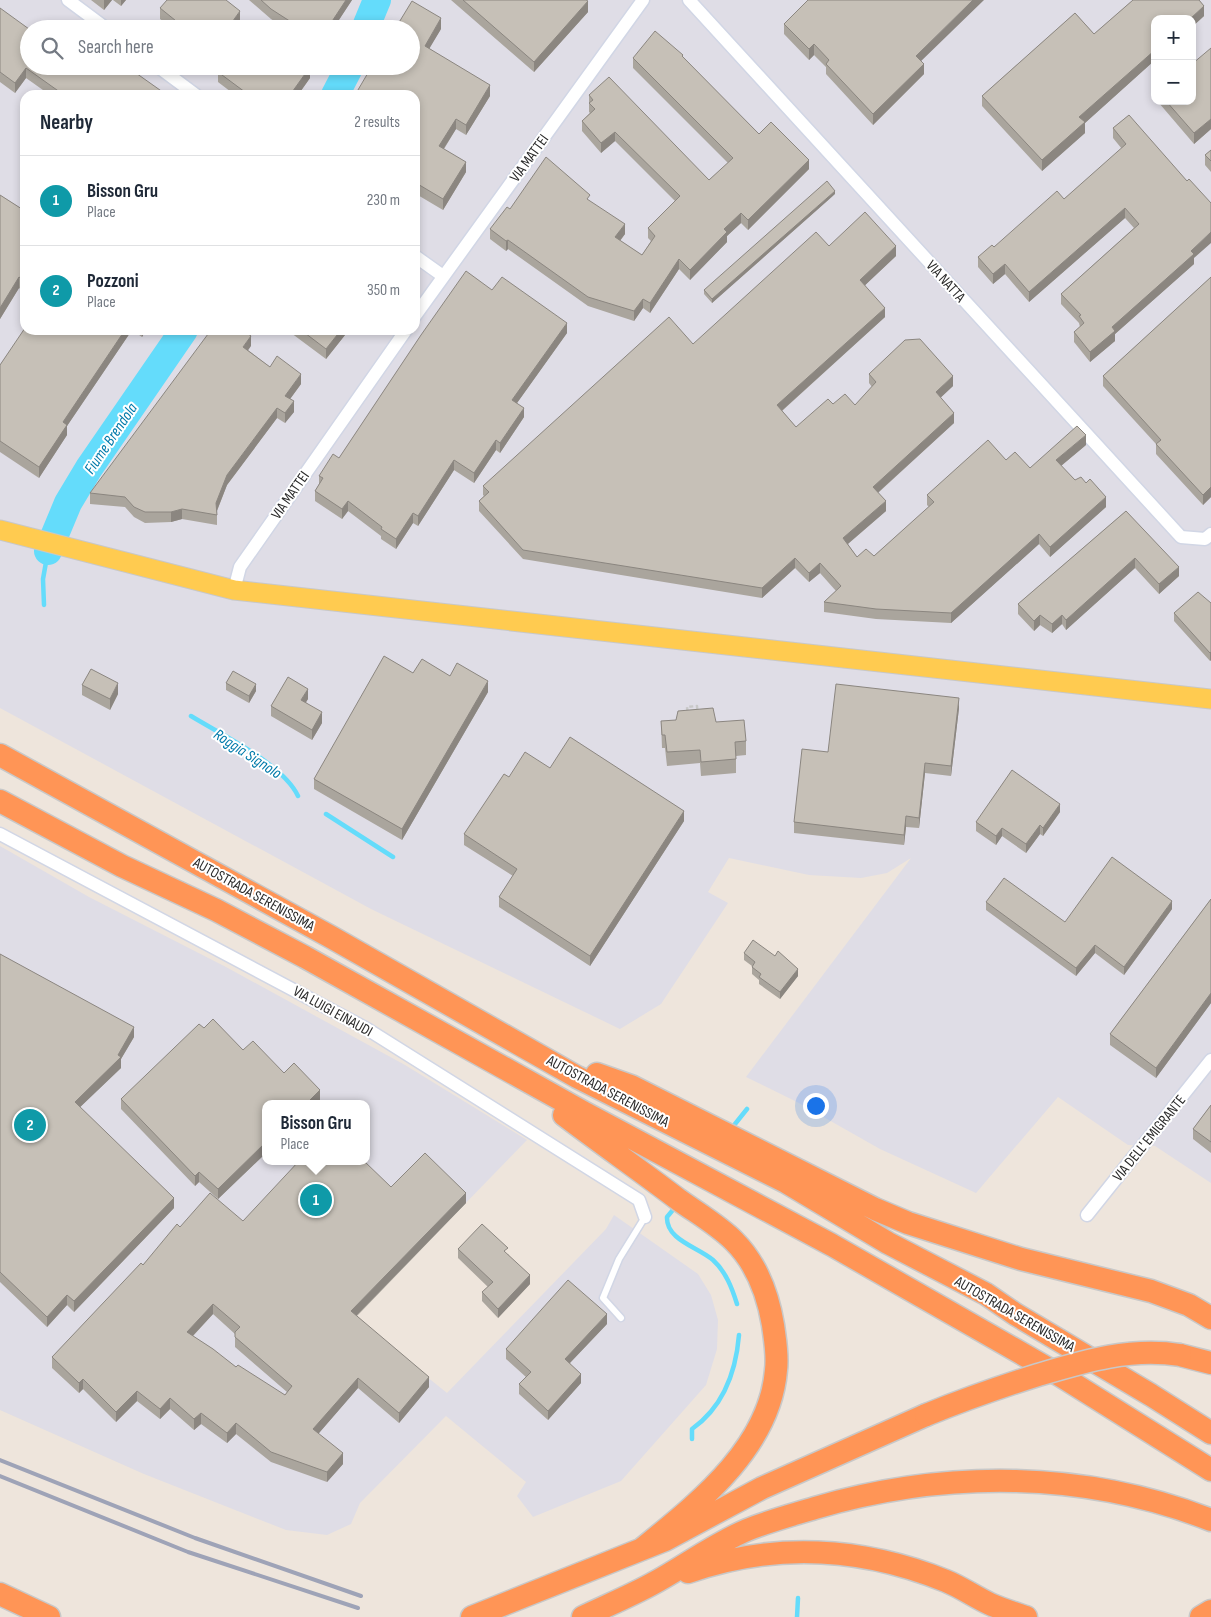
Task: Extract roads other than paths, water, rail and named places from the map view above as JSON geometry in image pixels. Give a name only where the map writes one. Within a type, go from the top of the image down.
[{"type":"highway","name":"AUTOSTRADA SERENISSIMA","points":[[0,756],[339,941],[577,1077],[786,1182],[888,1243],[986,1294],[1015,1314],[1151,1394],[1211,1433]]},
{"type":"highway","name":"AUTOSTRADA SERENISSIMA","points":[[0,801],[122,866],[216,910],[306,957],[509,1071],[840,1250],[1061,1376],[1211,1470]]},
{"type":"highway","points":[[540,1055],[632,1086],[875,1209],[908,1223],[1022,1259],[1151,1291],[1189,1305],[1211,1318]]},
{"type":"highway","points":[[509,1071],[570,1120],[733,1240],[756,1273],[769,1304],[776,1343],[776,1370],[771,1398],[764,1418],[750,1441],[714,1486],[642,1549]]},
{"type":"highway","points":[[472,1617],[665,1540],[762,1488],[926,1414],[996,1388],[1101,1357],[1156,1351],[1211,1363]]},
{"type":"highway","points":[[652,1584],[691,1559],[747,1530],[839,1500],[906,1487],[992,1480],[1047,1483],[1115,1493],[1158,1503],[1211,1520]]},
{"type":"highway","points":[[585,1616],[652,1584],[727,1559],[778,1552],[826,1552],[879,1560],[930,1575],[992,1605],[1026,1617]]},
{"type":"highway","points":[[0,1594],[49,1617]]},
{"type":"highway","points":[[0,1611],[17,1617]]},
{"type":"highway","points":[[1201,1617],[1211,1611]]},
{"type":"main road","points":[[0,530],[234,590],[1211,699]]},
{"type":"street","points":[[68,0],[95,20]]},
{"type":"street","name":"VIA MATTEI","points":[[420,309],[643,0]]},
{"type":"street","name":"VIA NATTA","points":[[689,0],[1181,537],[1205,540],[1211,534]]},
{"type":"street","points":[[169,75],[189,90]]},
{"type":"street","points":[[420,260],[443,276]]},
{"type":"street","name":"VIA MATTEI","points":[[234,590],[240,567],[402,335]]},
{"type":"street","name":"VIA LUIGI EINAUDI","points":[[0,834],[367,1029],[639,1200],[645,1217]]},
{"type":"street","name":"VIA DELL' EMIGRANTE","points":[[1087,1215],[1211,1060]]},
{"type":"lane","points":[[622,1318],[603,1298],[619,1259],[645,1217]]},
{"type":"waterway","name":"Fiume Brendola","points":[[369,20],[377,0]]},
{"type":"waterway","name":"Fiume Brendola","points":[[338,90],[345,75]]},
{"type":"waterway","name":"Fiume Brendola","points":[[48,551],[68,503],[89,468],[181,335]]},
{"type":"waterway","name":"Roggia Signolo","points":[[44,605],[43,579],[48,551]]},
{"type":"waterway","name":"Roggia Signolo","points":[[191,716],[235,741],[266,762],[290,784],[298,796]]},
{"type":"waterway","name":"Roggia Signolo","points":[[326,814],[393,857]]},
{"type":"waterway","points":[[735,1124],[747,1109]]},
{"type":"waterway","points":[[672,1211],[667,1217],[668,1225],[672,1232],[684,1242],[707,1255],[718,1265],[728,1280],[737,1304]]},
{"type":"waterway","points":[[692,1439],[692,1429],[712,1410],[726,1387],[735,1362],[739,1335]]},
{"type":"waterway","points":[[797,1617],[798,1598]]},
{"type":"railway","points":[[0,1460],[195,1538],[361,1596]]},
{"type":"railway","points":[[0,1476],[188,1552],[358,1608]]},
{"type":"place","name":"Pozzoni","points":[[30,1125]]},
{"type":"place","name":"Bisson Gru","points":[[316,1200]]}]
